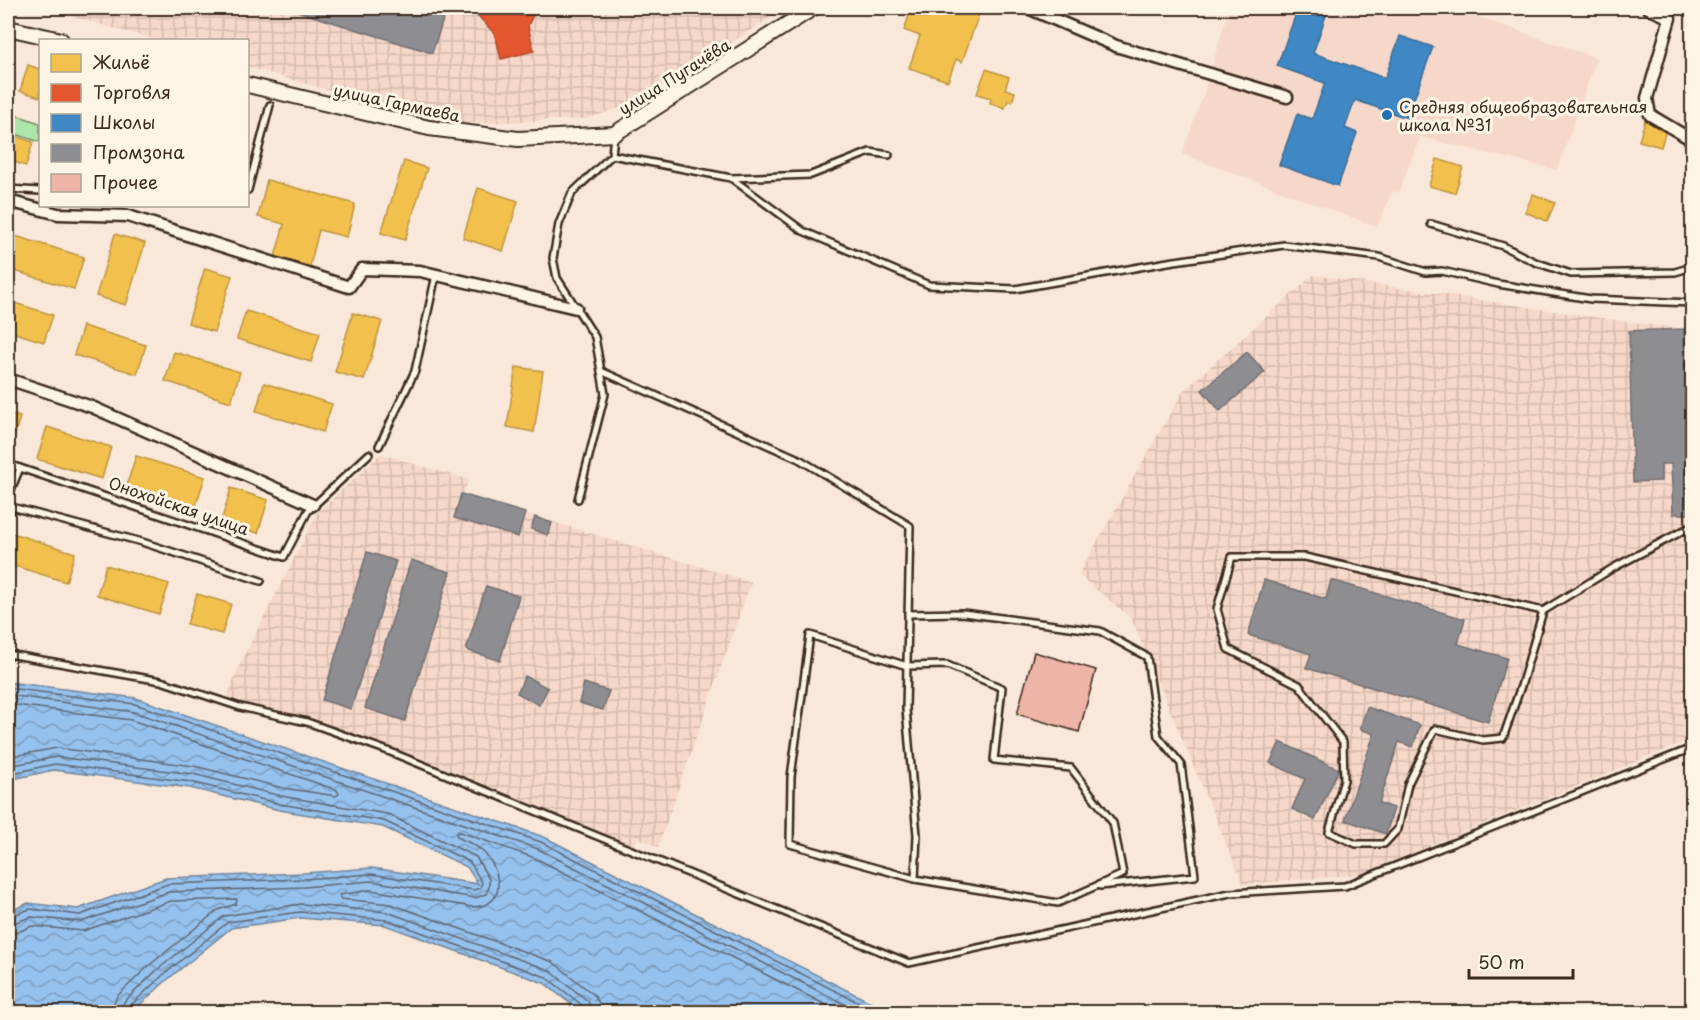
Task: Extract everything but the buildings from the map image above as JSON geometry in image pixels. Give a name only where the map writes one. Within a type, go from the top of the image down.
[{"type":"street","name":"улица Пугачёва","points":[[614,134],[813,8]]},
{"type":"street","points":[[1028,8],[1116,46],[1287,97]]},
{"type":"street","points":[[1648,8],[1670,18],[1647,98],[1650,115],[1692,140]]},
{"type":"street","points":[[8,28],[57,39]]},
{"type":"street","name":"улица Гармаева","points":[[249,85],[429,128],[518,139],[614,134]]},
{"type":"street","points":[[8,201],[58,214],[128,216],[349,287],[362,269],[420,271],[576,308]]},
{"type":"street","points":[[8,379],[92,407],[313,505]]},
{"type":"lane","points":[[249,186],[270,105]]},
{"type":"lane","points":[[578,499],[604,394],[595,337],[557,278],[553,258],[559,224],[572,193],[612,155],[614,134]]},
{"type":"lane","points":[[612,155],[731,178],[811,176],[870,152],[889,155]]},
{"type":"lane","points":[[731,178],[803,231],[929,285],[1015,289],[1168,261],[1284,245],[1379,257],[1426,272],[1442,271],[1498,284],[1591,299],[1692,303]]},
{"type":"lane","points":[[8,189],[39,191]]},
{"type":"lane","points":[[1431,224],[1503,246],[1535,262],[1571,274],[1676,272],[1692,267]]},
{"type":"lane","points":[[379,446],[415,370],[436,274]]},
{"type":"lane","points":[[601,371],[799,459],[910,525],[906,709],[917,835],[915,879]]},
{"type":"lane","name":"Онохойская улица","points":[[8,464],[284,557],[308,511],[369,454]]},
{"type":"lane","points":[[8,497],[20,468]]},
{"type":"lane","points":[[8,506],[142,542],[261,581]]},
{"type":"lane","points":[[1543,611],[1305,557],[1232,557],[1217,609],[1228,649],[1299,685],[1343,742],[1344,780],[1329,832],[1356,844],[1384,844],[1398,829],[1408,784],[1435,729],[1483,740],[1503,738],[1543,611],[1613,568],[1692,526]]},
{"type":"lane","points":[[908,614],[963,613],[1100,631],[1147,657],[1158,736],[1181,764],[1195,876],[1095,886]]},
{"type":"lane","points":[[810,635],[907,666],[947,665],[1002,688],[994,760],[1071,768],[1113,823],[1123,874],[1058,903],[915,879],[790,844],[790,777],[810,635]]},
{"type":"lane","points":[[8,654],[161,681],[240,707],[307,722],[388,752],[909,963],[1230,894],[1345,886],[1692,748]]},
{"type":"shaded area","points":[[42,8],[786,8],[633,104],[586,119],[445,124],[249,67],[249,39],[152,39]]},
{"type":"shaded area","name":"Средняя общеобразовательная школа №31","points":[[1229,8],[1453,8],[1597,58],[1557,170],[1420,137],[1399,192],[1392,192],[1377,227],[1182,154],[1204,93]]},
{"type":"shaded area","points":[[1313,275],[1692,330],[1692,739],[1358,875],[1243,884],[1131,618],[1078,575],[1183,391]]},
{"type":"shaded area","points":[[381,454],[470,480],[462,494],[751,582],[658,847],[638,838],[633,849],[445,776],[396,749],[296,716],[226,700],[239,666],[317,513]]},
{"type":"green space","points":[[16,115],[39,123],[39,142],[9,132]]},
{"type":"water","points":[[8,682],[136,698],[544,837],[890,1012],[581,1012],[544,983],[385,925],[300,918],[231,928],[132,1012],[8,1012],[8,912],[28,903],[78,909],[166,878],[372,868],[478,884],[467,867],[383,827],[279,810],[190,788],[54,770],[8,780]]},
{"type":"place","name":"Средняя общеобразовательная школа №31","points":[[1387,115]]}]
